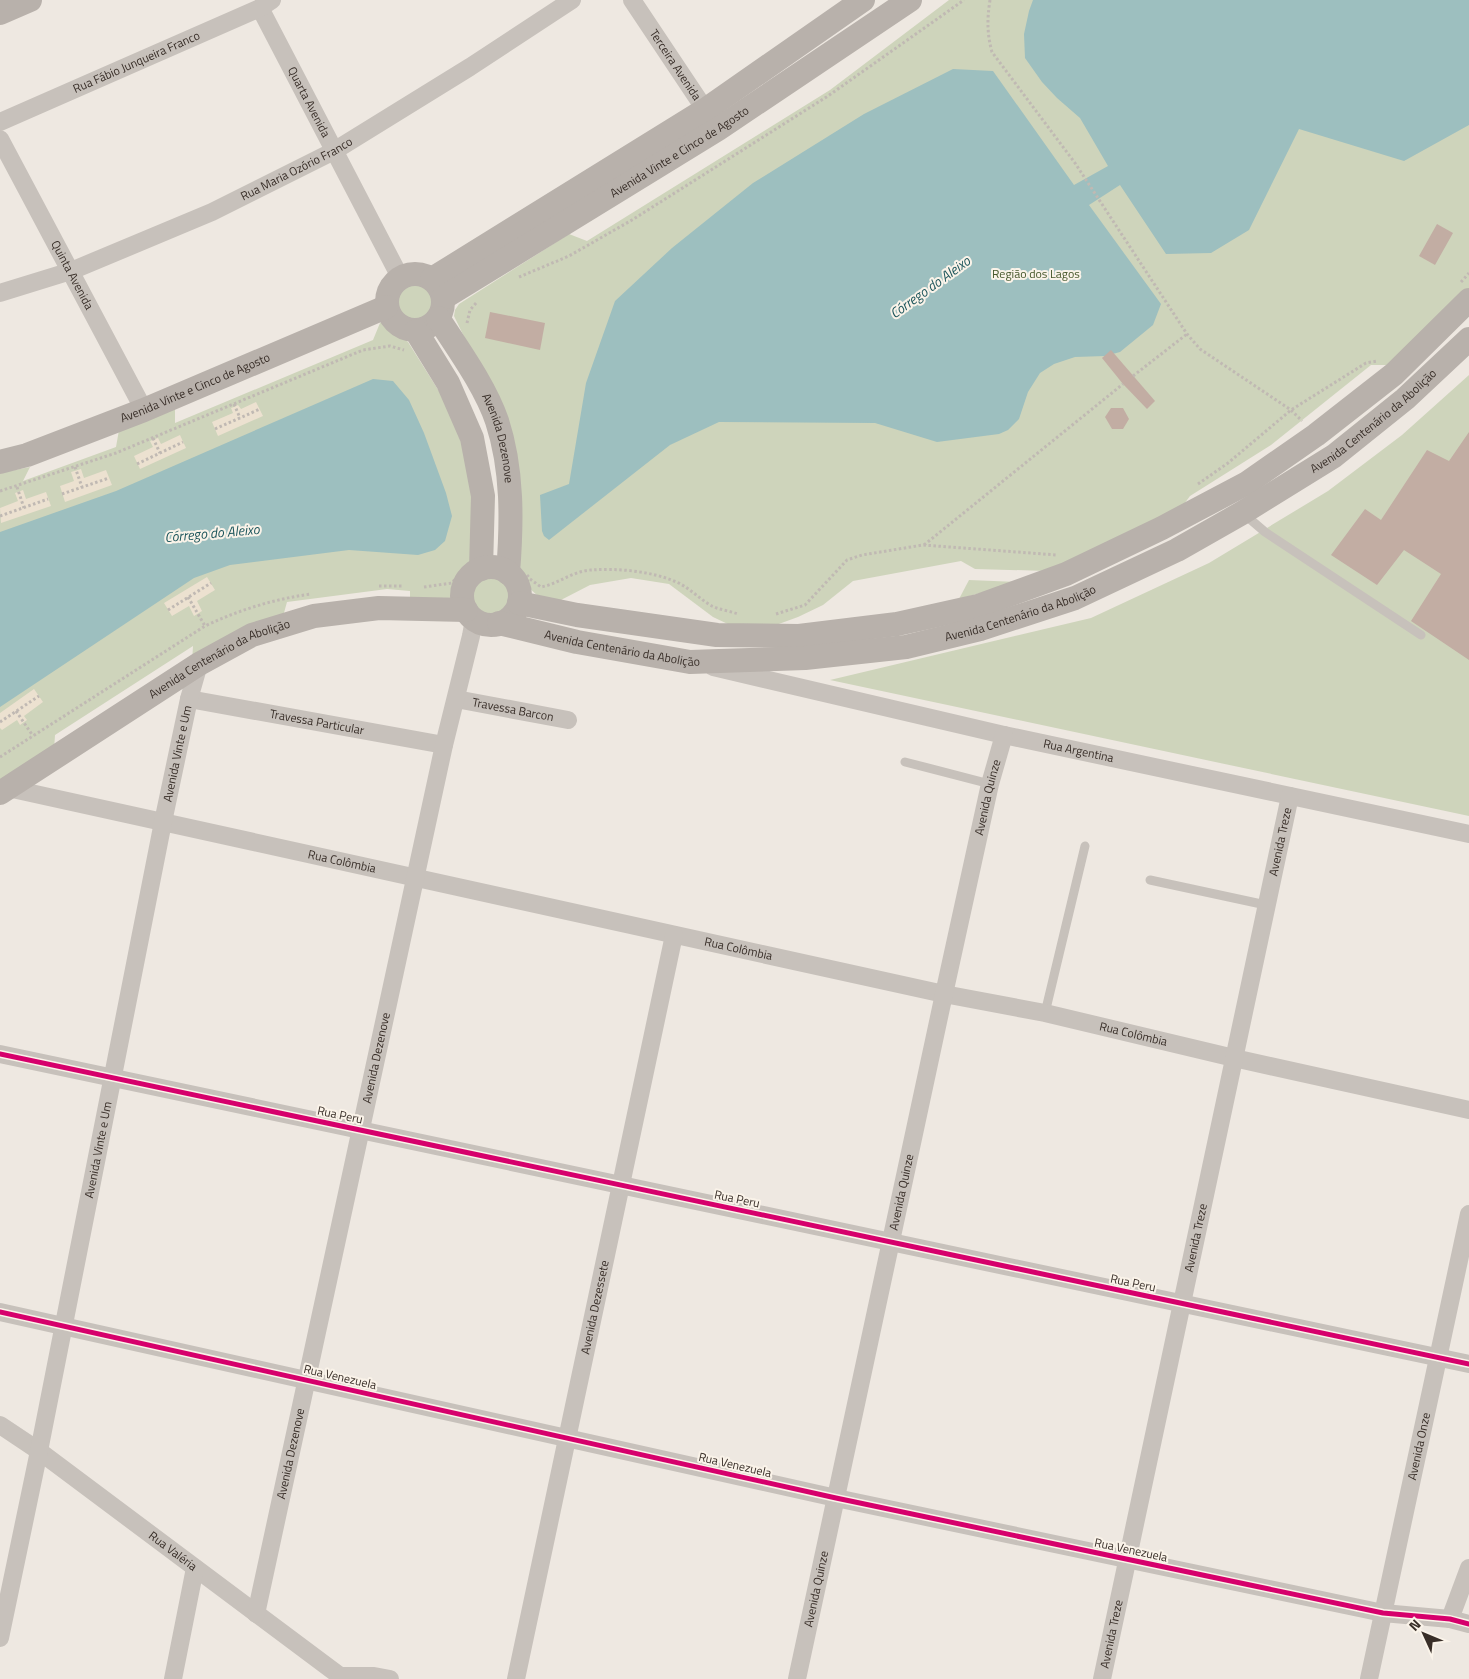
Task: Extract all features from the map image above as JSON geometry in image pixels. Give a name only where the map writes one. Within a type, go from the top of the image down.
[{"type":"street","points":[[0,13],[30,0]]},
{"type":"street","name":"Rua Maria Ozório Franco","points":[[0,293],[71,271],[212,212],[334,151],[470,67],[572,0]]},
{"type":"street","name":"Terceira Avenida","points":[[632,0],[711,119]]},
{"type":"street","name":"Avenida Vinte e Cinco de Agosto","points":[[711,119],[863,0]]},
{"type":"street","name":"Avenida Vinte e Cinco de Agosto","points":[[438,298],[711,119],[910,0]]},
{"type":"street","name":"Quarta Avenida","points":[[266,4],[334,151],[400,278]]},
{"type":"street","name":"Rua Fábio Junqueira Franco","points":[[0,122],[266,4]]},
{"type":"street","name":"Quinta Avenida","points":[[0,139],[144,410]]},
{"type":"street","points":[[411,274],[422,274],[438,298],[429,327],[416,331],[402,328],[392,320],[386,307],[387,296],[392,285],[400,278],[411,274]]},
{"type":"street","name":"Avenida Centenário da Abolição","points":[[519,603],[577,615],[717,635],[799,636],[897,624],[945,615],[978,606],[1066,574],[1162,528],[1247,483],[1316,435],[1394,374],[1462,293]]},
{"type":"street","name":"Avenida Dezenove","points":[[438,298],[497,420],[509,470],[511,524],[516,571]]},
{"type":"street","name":"Avenida Vinte e Cinco de Agosto","points":[[0,462],[27,455],[144,410],[386,307]]},
{"type":"street","name":"Avenida Dezenove","points":[[416,331],[448,383],[472,438],[483,496],[471,569]]},
{"type":"street","name":"Avenida Centenário da Abolição","points":[[499,624],[577,642],[690,662],[805,658],[906,647],[980,629],[1075,598],[1176,550],[1242,512],[1334,456],[1405,399],[1469,339]]},
{"type":"street","points":[[495,567],[516,571],[514,578],[520,594],[519,603],[512,616],[499,624],[484,624],[470,615],[462,601],[462,591],[472,574],[471,569],[495,567]]},
{"type":"street","name":"Avenida Centenário da Abolição","points":[[4,791],[199,664],[252,636],[314,616],[380,608],[470,615]]},
{"type":"street","name":"Avenida Dezenove","points":[[256,1614],[417,878],[444,745],[456,699],[470,615]]},
{"type":"street","name":"Rua Argentina","points":[[690,662],[1004,735],[1469,834]]},
{"type":"street","name":"Avenida Vinte e Um","points":[[0,1638],[64,1326],[163,822],[189,699],[199,664]]},
{"type":"street","name":"Travessa Particular","points":[[189,699],[444,745]]},
{"type":"street","name":"Travessa Barcon","points":[[456,699],[568,720]]},
{"type":"street","name":"Avenida Quinze","points":[[796,1679],[990,784],[1004,735]]},
{"type":"street","name":"Rua Colômbia","points":[[4,791],[163,822],[944,994],[1045,1013],[1234,1058],[1469,1110]]},
{"type":"street","name":"Avenida Treze","points":[[1102,1679],[1290,796]]},
{"type":"street","name":"Avenida Dezessete","points":[[516,1679],[674,934]]},
{"type":"street","name":"Rua Peru","points":[[0,1054],[1469,1364]]},
{"type":"street","name":"Avenida Onze","points":[[1369,1679],[1469,1214]]},
{"type":"street","name":"Rua Venezuela","points":[[0,1312],[836,1498],[1383,1613],[1450,1619],[1469,1624]]},
{"type":"street","name":"Rua Valéria","points":[[0,1425],[39,1451],[342,1678]]},
{"type":"street","points":[[174,1679],[195,1568]]},
{"type":"street","points":[[1450,1619],[1469,1568]]},
{"type":"street","points":[[342,1678],[374,1676],[390,1679]]},
{"type":"lane","points":[[1242,512],[1265,532],[1421,635]]},
{"type":"lane","points":[[905,762],[990,784]]},
{"type":"lane","points":[[1045,1013],[1085,846]]},
{"type":"lane","points":[[1150,880],[1266,905]]},
{"type":"path","points":[[511,280],[569,256],[632,220],[828,96],[964,0]]},
{"type":"path","points":[[990,0],[987,19],[988,38],[992,52],[1075,163],[1187,334],[1200,350],[1291,410],[1316,435]]},
{"type":"path","points":[[1462,293],[1469,273]]},
{"type":"path","points":[[468,328],[466,321],[470,310],[483,298]]},
{"type":"path","points":[[1133,376],[1187,334]]},
{"type":"path","points":[[0,491],[116,453],[363,350],[390,346],[403,349],[410,355]]},
{"type":"path","points":[[1190,490],[1228,463],[1291,410],[1366,363],[1384,359]]},
{"type":"path","points":[[923,545],[1124,384]]},
{"type":"path","points":[[234,404],[240,418]]},
{"type":"path","points":[[215,429],[260,410]]},
{"type":"path","points":[[153,438],[160,453]]},
{"type":"path","points":[[137,464],[183,442]]},
{"type":"path","points":[[75,467],[82,488]]},
{"type":"path","points":[[62,494],[109,478]]},
{"type":"path","points":[[17,487],[24,508]]},
{"type":"path","points":[[0,516],[48,499]]},
{"type":"path","points":[[770,614],[779,614],[805,604],[847,560],[862,556],[923,545],[1064,556]]},
{"type":"path","points":[[419,588],[452,583],[471,569]]},
{"type":"path","points":[[516,571],[541,587],[551,585],[579,572],[590,570],[622,570],[648,574],[675,581],[713,606],[744,616]]},
{"type":"path","points":[[168,610],[211,583]]},
{"type":"path","points":[[371,587],[389,585],[412,587]]},
{"type":"path","points":[[0,757],[205,626],[235,612],[262,604],[317,594]]},
{"type":"path","points":[[188,597],[205,626]]},
{"type":"path","points":[[0,722],[39,696]]},
{"type":"path","points":[[16,711],[32,736]]},
{"type":"green space","name":"Região dos Lagos","points":[[949,0],[1469,0],[1469,289],[1389,365],[1371,365],[1271,445],[1190,496],[1178,512],[1048,571],[975,569],[961,561],[853,581],[823,605],[798,617],[765,629],[732,626],[713,617],[669,584],[631,578],[590,585],[559,601],[540,598],[525,584],[520,566],[495,400],[454,316],[459,304],[569,234],[587,241],[830,90]]},
{"type":"green space","points":[[419,282],[426,285],[432,291],[435,302],[434,310],[426,319],[419,322],[411,322],[404,319],[396,310],[395,298],[398,291],[407,283]]},
{"type":"green space","points":[[384,320],[408,342],[442,396],[466,453],[474,506],[470,571],[454,595],[453,606],[410,604],[410,591],[387,589],[287,602],[282,620],[192,663],[193,646],[55,735],[54,750],[0,786],[0,473],[30,467],[23,481],[116,447],[119,430],[175,405],[175,423],[373,340],[380,323]]},
{"type":"green space","points":[[1469,375],[1469,816],[830,680],[1091,618],[1209,563],[1328,491],[1402,435]]},
{"type":"green space","points":[[491,576],[506,582],[512,597],[506,612],[491,618],[476,612],[470,597],[476,582]]},
{"type":"green space","points":[[969,580],[1019,582],[959,599]]},
{"type":"shaded area","points":[[256,402],[263,416],[218,436],[212,422],[233,413],[231,408],[238,405],[241,409]]},
{"type":"shaded area","points":[[180,435],[186,448],[140,469],[134,456],[153,447],[150,441],[158,438],[161,444]]},
{"type":"shaded area","points":[[81,469],[84,478],[106,470],[112,485],[65,502],[60,486],[74,481],[71,472]]},
{"type":"shaded area","points":[[23,490],[26,499],[46,492],[51,506],[1,523],[0,508],[18,501],[15,493]]},
{"type":"shaded area","points":[[207,577],[215,590],[197,601],[202,611],[194,616],[189,606],[172,616],[164,603]]},
{"type":"shaded area","points":[[34,689],[43,702],[24,716],[27,720],[20,725],[17,720],[2,730],[0,728],[0,713]]},
{"type":"water","name":"Córrego do Aleixo","points":[[1033,0],[1469,0],[1469,125],[1404,161],[1299,129],[1249,230],[1211,253],[1166,254],[1120,185],[1089,205],[1161,304],[1153,325],[1120,352],[1105,356],[1075,357],[1054,364],[1040,373],[1028,392],[1019,419],[1008,430],[999,434],[937,442],[875,423],[719,422],[670,445],[549,540],[544,536],[542,531],[540,495],[569,484],[586,383],[615,301],[672,248],[753,183],[864,114],[953,69],[993,71],[1074,185],[1108,166],[1080,118],[1042,82],[1025,58],[1024,34]]},
{"type":"water","name":"Córrego do Aleixo","points":[[373,379],[393,381],[409,400],[424,433],[446,493],[452,516],[445,541],[435,550],[418,555],[349,550],[230,565],[194,578],[0,707],[0,532],[116,491]]},
{"type":"building","points":[[1437,224],[1453,233],[1435,265],[1419,256]]},
{"type":"building","points":[[490,312],[545,323],[540,350],[485,338]]},
{"type":"building","points":[[1111,350],[1155,401],[1147,409],[1102,358]]},
{"type":"building","points":[[1111,408],[1123,408],[1129,419],[1123,429],[1112,429],[1105,417]]},
{"type":"building","points":[[1469,432],[1469,660],[1411,621],[1441,574],[1404,550],[1377,585],[1331,555],[1365,509],[1381,520],[1427,450],[1449,461]]},
{"type":"cycle path","points":[[0,1054],[1469,1364]]},
{"type":"cycle path","points":[[0,1312],[836,1498],[1383,1613],[1450,1619],[1469,1624]]}]
